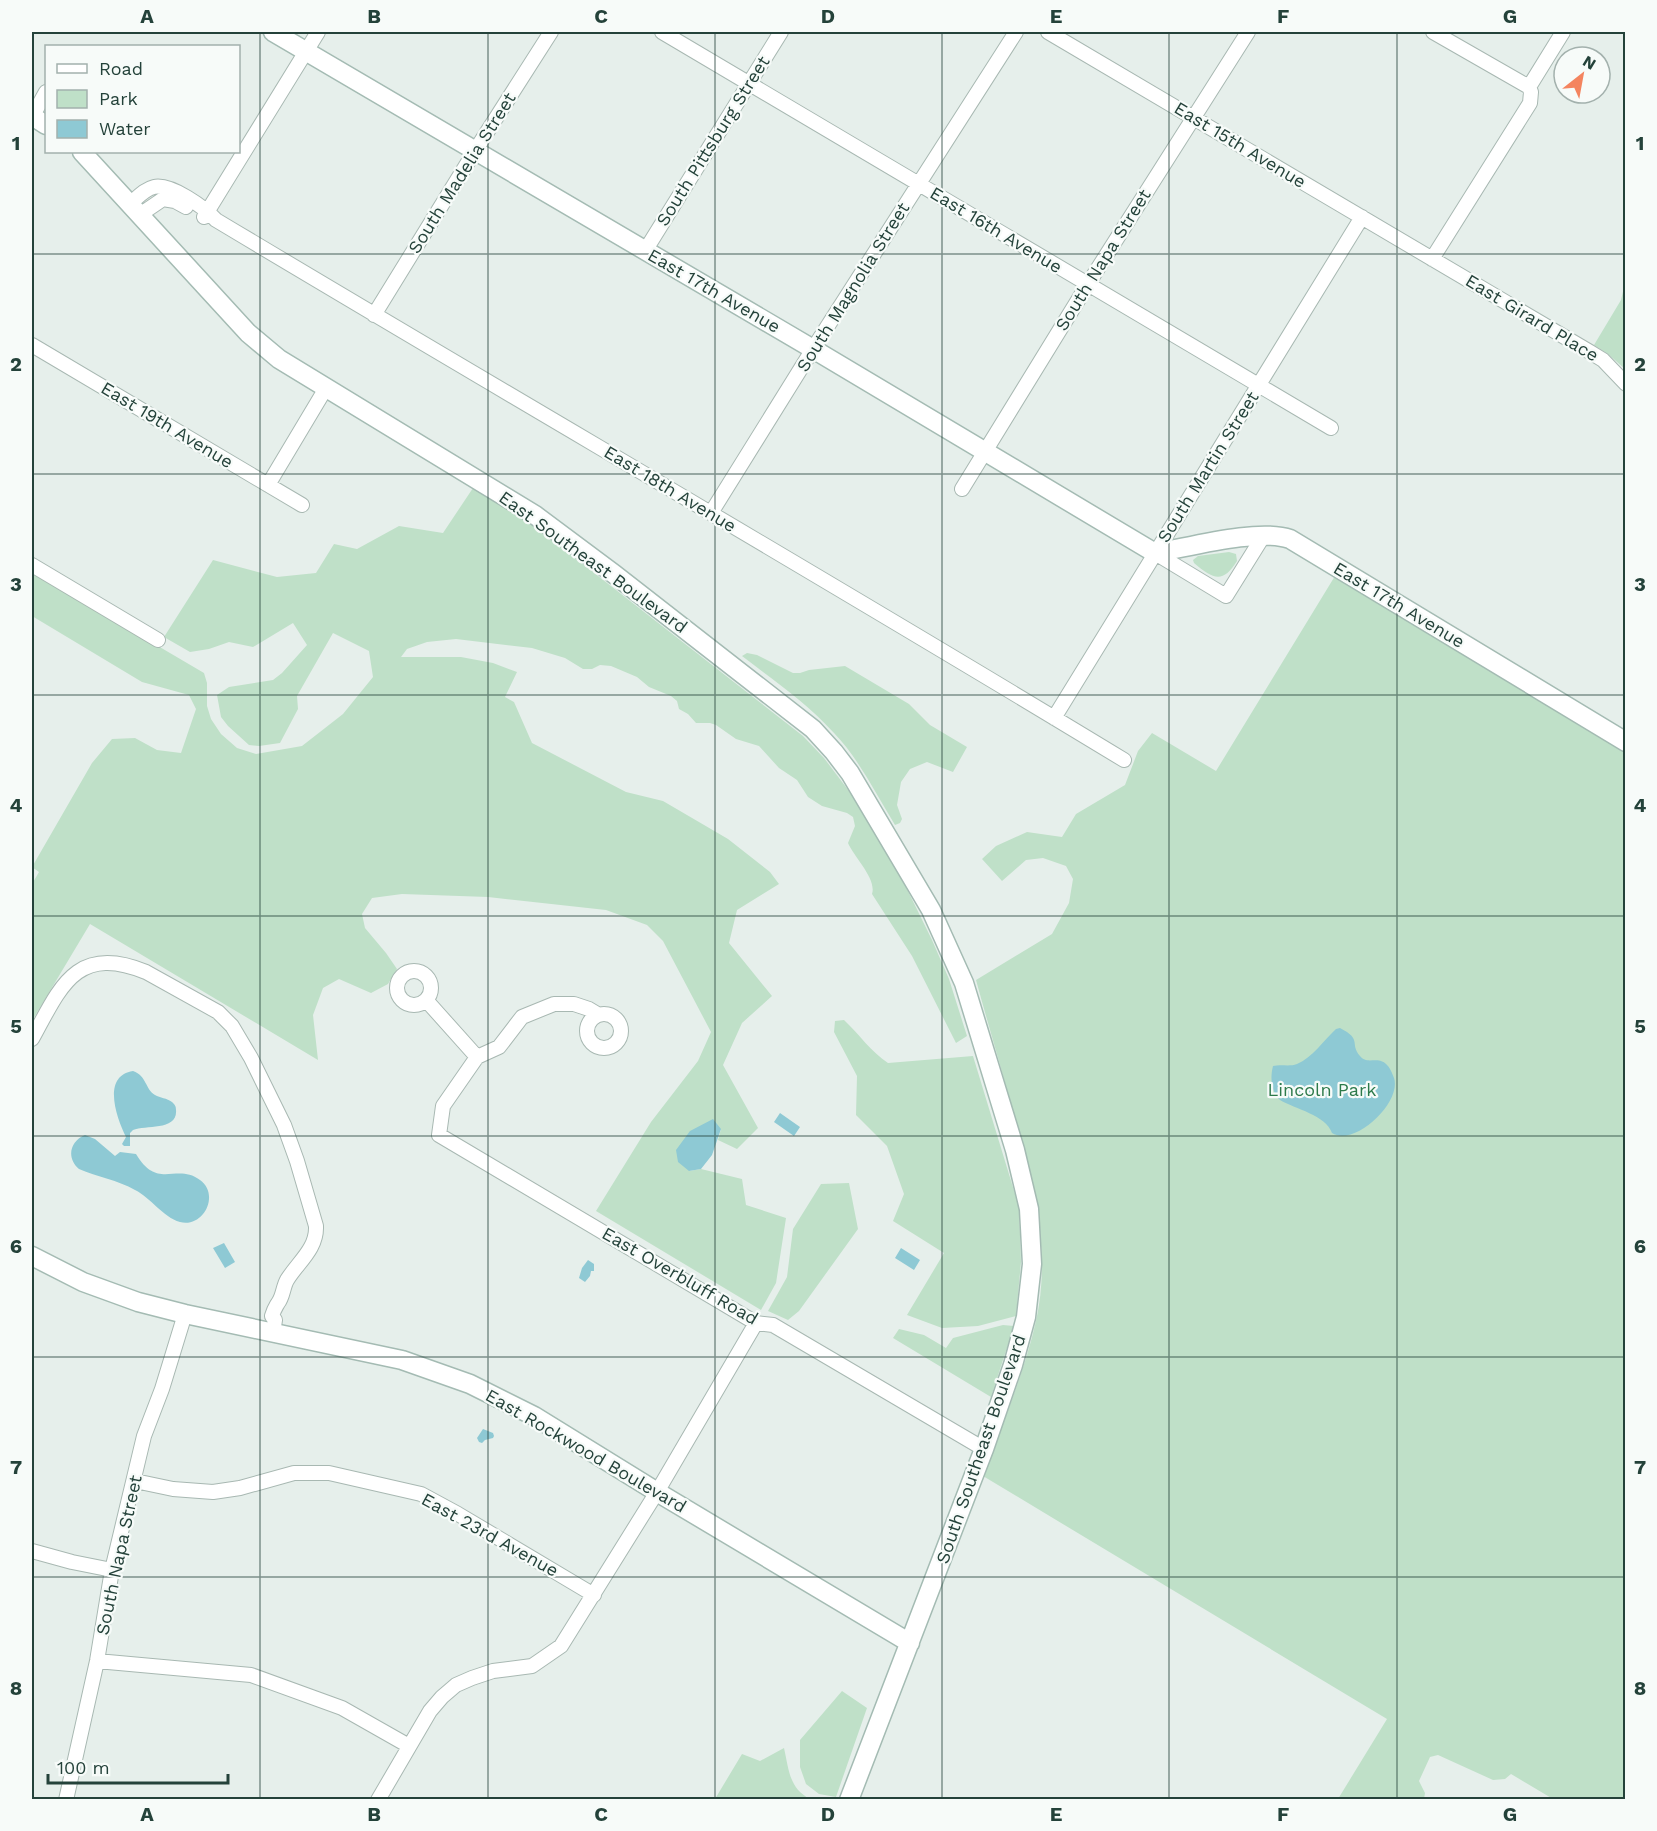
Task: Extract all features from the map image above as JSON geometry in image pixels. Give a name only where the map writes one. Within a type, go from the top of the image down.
[{"type":"street","name":"East 17th Avenue","points":[[273,32],[813,349],[1226,596],[1264,535]]},
{"type":"street","points":[[209,216],[318,32]]},
{"type":"street","name":"South Madelia Street","points":[[374,315],[551,32]]},
{"type":"street","name":"East 16th Avenue","points":[[662,32],[1331,428]]},
{"type":"street","name":"South Pittsburg Street","points":[[645,251],[781,32]]},
{"type":"street","name":"South Magnolia Street","points":[[711,513],[1016,32]]},
{"type":"street","name":"East 15th Avenue","points":[[1048,32],[1432,258]]},
{"type":"street","name":"South Napa Street","points":[[962,489],[1088,284],[1248,32]]},
{"type":"street","points":[[1433,32],[1529,87]]},
{"type":"street","points":[[1432,258],[1530,103],[1529,87],[1563,32]]},
{"type":"street","points":[[45,94],[32,116],[45,124]]},
{"type":"street","points":[[83,153],[136,209]]},
{"type":"street","name":"East 18th Avenue","points":[[136,209],[168,199],[209,216],[1124,760]]},
{"type":"street","name":"East Southeast Boulevard","points":[[136,209],[248,333],[279,359],[535,515],[615,574],[813,729],[850,773],[922,894],[949,946],[964,983]]},
{"type":"street","name":"South Martin Street","points":[[1054,718],[1362,217]]},
{"type":"street","name":"East Girard Place","points":[[1432,258],[1590,352],[1602,360],[1626,384]]},
{"type":"street","name":"East 19th Avenue","points":[[32,345],[302,505]]},
{"type":"street","points":[[268,485],[326,388]]},
{"type":"street","name":"East 17th Avenue","points":[[1155,553],[1248,536],[1281,536],[1300,545],[1626,741]]},
{"type":"street","points":[[32,565],[158,640]]},
{"type":"street","points":[[32,1039],[59,990],[68,979],[84,968],[112,963],[146,972],[218,1012],[232,1026],[251,1058],[284,1125],[316,1226],[317,1234],[313,1246],[287,1280],[279,1302],[282,1309],[280,1318],[274,1327]]},
{"type":"street","name":"South Southeast Boulevard","points":[[849,1800],[984,1449],[1013,1365],[1031,1288],[1032,1240],[1029,1209],[1015,1150],[964,983]]},
{"type":"street","points":[[426,1000],[477,1057],[499,1047],[522,1017],[554,1004],[574,1004],[599,1015]]},
{"type":"street","name":"East Overbluff Road","points":[[477,1057],[443,1106],[439,1135],[756,1323],[773,1325],[984,1449]]},
{"type":"street","name":"East Rockwood Boulevard","points":[[32,1256],[83,1282],[138,1302],[185,1314],[274,1327],[402,1360],[470,1384],[534,1416],[910,1643]]},
{"type":"street","name":"South Napa Street","points":[[66,1800],[97,1661],[112,1570],[144,1436],[162,1389],[185,1314]]},
{"type":"street","points":[[378,1800],[430,1711],[456,1685],[493,1671],[532,1666],[561,1646],[657,1492],[756,1323]]},
{"type":"street","name":"East 23rd Avenue","points":[[135,1481],[173,1490],[213,1492],[240,1488],[294,1473],[329,1473],[421,1494],[594,1595]]},
{"type":"street","points":[[32,1551],[112,1570]]},
{"type":"street","points":[[97,1661],[251,1675],[342,1708],[409,1746]]},
{"type":"green space","points":[[1625,283],[1625,369],[1594,345],[1621,300]]},
{"type":"green space","points":[[475,485],[543,533],[803,736],[824,758],[858,803],[905,885],[949,979],[967,1036],[956,1043],[912,956],[872,894],[873,888],[868,875],[848,843],[855,826],[853,817],[822,806],[808,797],[797,780],[779,768],[759,746],[736,739],[716,725],[696,723],[688,714],[679,709],[677,701],[671,696],[611,666],[600,665],[592,669],[583,669],[565,658],[532,648],[456,639],[427,642],[407,649],[401,657],[461,657],[493,663],[517,672],[505,697],[514,702],[532,743],[626,792],[663,801],[728,839],[770,872],[779,884],[737,910],[729,943],[772,996],[742,1023],[723,1065],[758,1128],[737,1149],[718,1140],[721,1129],[689,1171],[701,1169],[742,1179],[746,1205],[786,1218],[776,1283],[761,1310],[596,1211],[651,1122],[698,1061],[711,1032],[663,941],[647,925],[606,910],[488,897],[402,894],[372,898],[362,914],[365,928],[397,969],[388,984],[371,993],[339,979],[323,988],[313,1015],[318,1060],[90,924],[32,1021],[32,884],[39,872],[32,867],[92,763],[112,739],[135,738],[157,750],[181,753],[196,709],[189,695],[142,682],[32,616],[32,572],[204,673],[207,683],[207,706],[211,719],[221,734],[237,748],[256,754],[302,746],[343,714],[373,677],[369,651],[333,633],[297,696],[298,709],[280,743],[249,745],[221,717],[217,695],[229,687],[273,680],[307,645],[293,623],[253,647],[229,642],[209,649],[190,652],[164,637],[213,560],[277,577],[316,573],[334,544],[357,549],[399,526],[443,533]]},
{"type":"green space","points":[[1229,552],[1236,554],[1237,561],[1222,576],[1217,577],[1207,573],[1193,560],[1198,556]]},
{"type":"green space","name":"Lincoln Park","points":[[1335,576],[1625,750],[1625,1799],[1553,1799],[1511,1774],[1505,1779],[1493,1780],[1438,1755],[1430,1757],[1419,1781],[1425,1793],[1424,1799],[1338,1799],[1387,1719],[983,1476],[1031,1341],[1036,1321],[1042,1268],[1038,1215],[1033,1189],[976,980],[1052,934],[1069,903],[1073,879],[1066,866],[1043,858],[1026,860],[1002,881],[982,859],[996,846],[1027,832],[1062,837],[1076,814],[1125,785],[1138,751],[1152,733],[1216,771]]},
{"type":"green space","points":[[747,653],[757,655],[793,673],[845,666],[909,704],[930,725],[967,747],[953,772],[927,762],[910,769],[901,782],[897,805],[902,819],[895,825],[867,777],[843,743],[801,702],[742,656]]},
{"type":"green space","points":[[844,1020],[888,1063],[973,1056],[1019,1207],[1021,1262],[1016,1316],[978,1326],[942,1328],[907,1315],[944,1253],[893,1221],[904,1194],[887,1146],[856,1115],[857,1076],[834,1032],[835,1021]]},
{"type":"green space","points":[[849,1183],[858,1229],[799,1311],[788,1320],[768,1311],[787,1277],[793,1229],[821,1184]]},
{"type":"green space","points":[[1003,1325],[1014,1326],[991,1397],[893,1338],[899,1329],[924,1335],[946,1348],[953,1338]]},
{"type":"green space","points":[[842,1691],[867,1708],[836,1797],[819,1794],[806,1784],[800,1767],[800,1740]]},
{"type":"green space","points":[[784,1748],[794,1784],[803,1795],[810,1799],[715,1799],[742,1754],[760,1761]]},
{"type":"water","points":[[1340,1028],[1354,1039],[1355,1048],[1360,1056],[1386,1064],[1394,1078],[1395,1088],[1391,1099],[1375,1120],[1353,1134],[1342,1136],[1332,1133],[1329,1127],[1317,1117],[1280,1100],[1273,1088],[1272,1080],[1273,1066],[1294,1065],[1302,1061],[1336,1029]]},
{"type":"water","points":[[133,1071],[141,1076],[152,1092],[170,1101],[176,1109],[175,1117],[167,1124],[133,1130],[130,1133],[130,1146],[124,1146],[122,1144],[126,1137],[116,1110],[114,1089],[117,1081],[123,1075]]},
{"type":"water","points":[[780,1113],[800,1127],[794,1136],[774,1122]]},
{"type":"water","points":[[713,1119],[721,1129],[712,1155],[701,1169],[689,1171],[678,1162],[676,1150],[690,1131]]},
{"type":"water","points":[[85,1135],[95,1139],[115,1156],[120,1152],[136,1154],[152,1171],[160,1174],[191,1175],[200,1180],[209,1193],[207,1208],[196,1220],[180,1222],[168,1216],[141,1193],[115,1181],[79,1169],[71,1155],[73,1145]]},
{"type":"water","points":[[224,1243],[235,1262],[225,1268],[213,1248]]},
{"type":"water","points":[[901,1248],[920,1260],[914,1270],[895,1258]]},
{"type":"water","points":[[588,1260],[594,1264],[594,1271],[591,1271],[585,1282],[579,1278]]},
{"type":"water","points":[[483,1429],[493,1433],[494,1436],[482,1443],[477,1438]]}]
